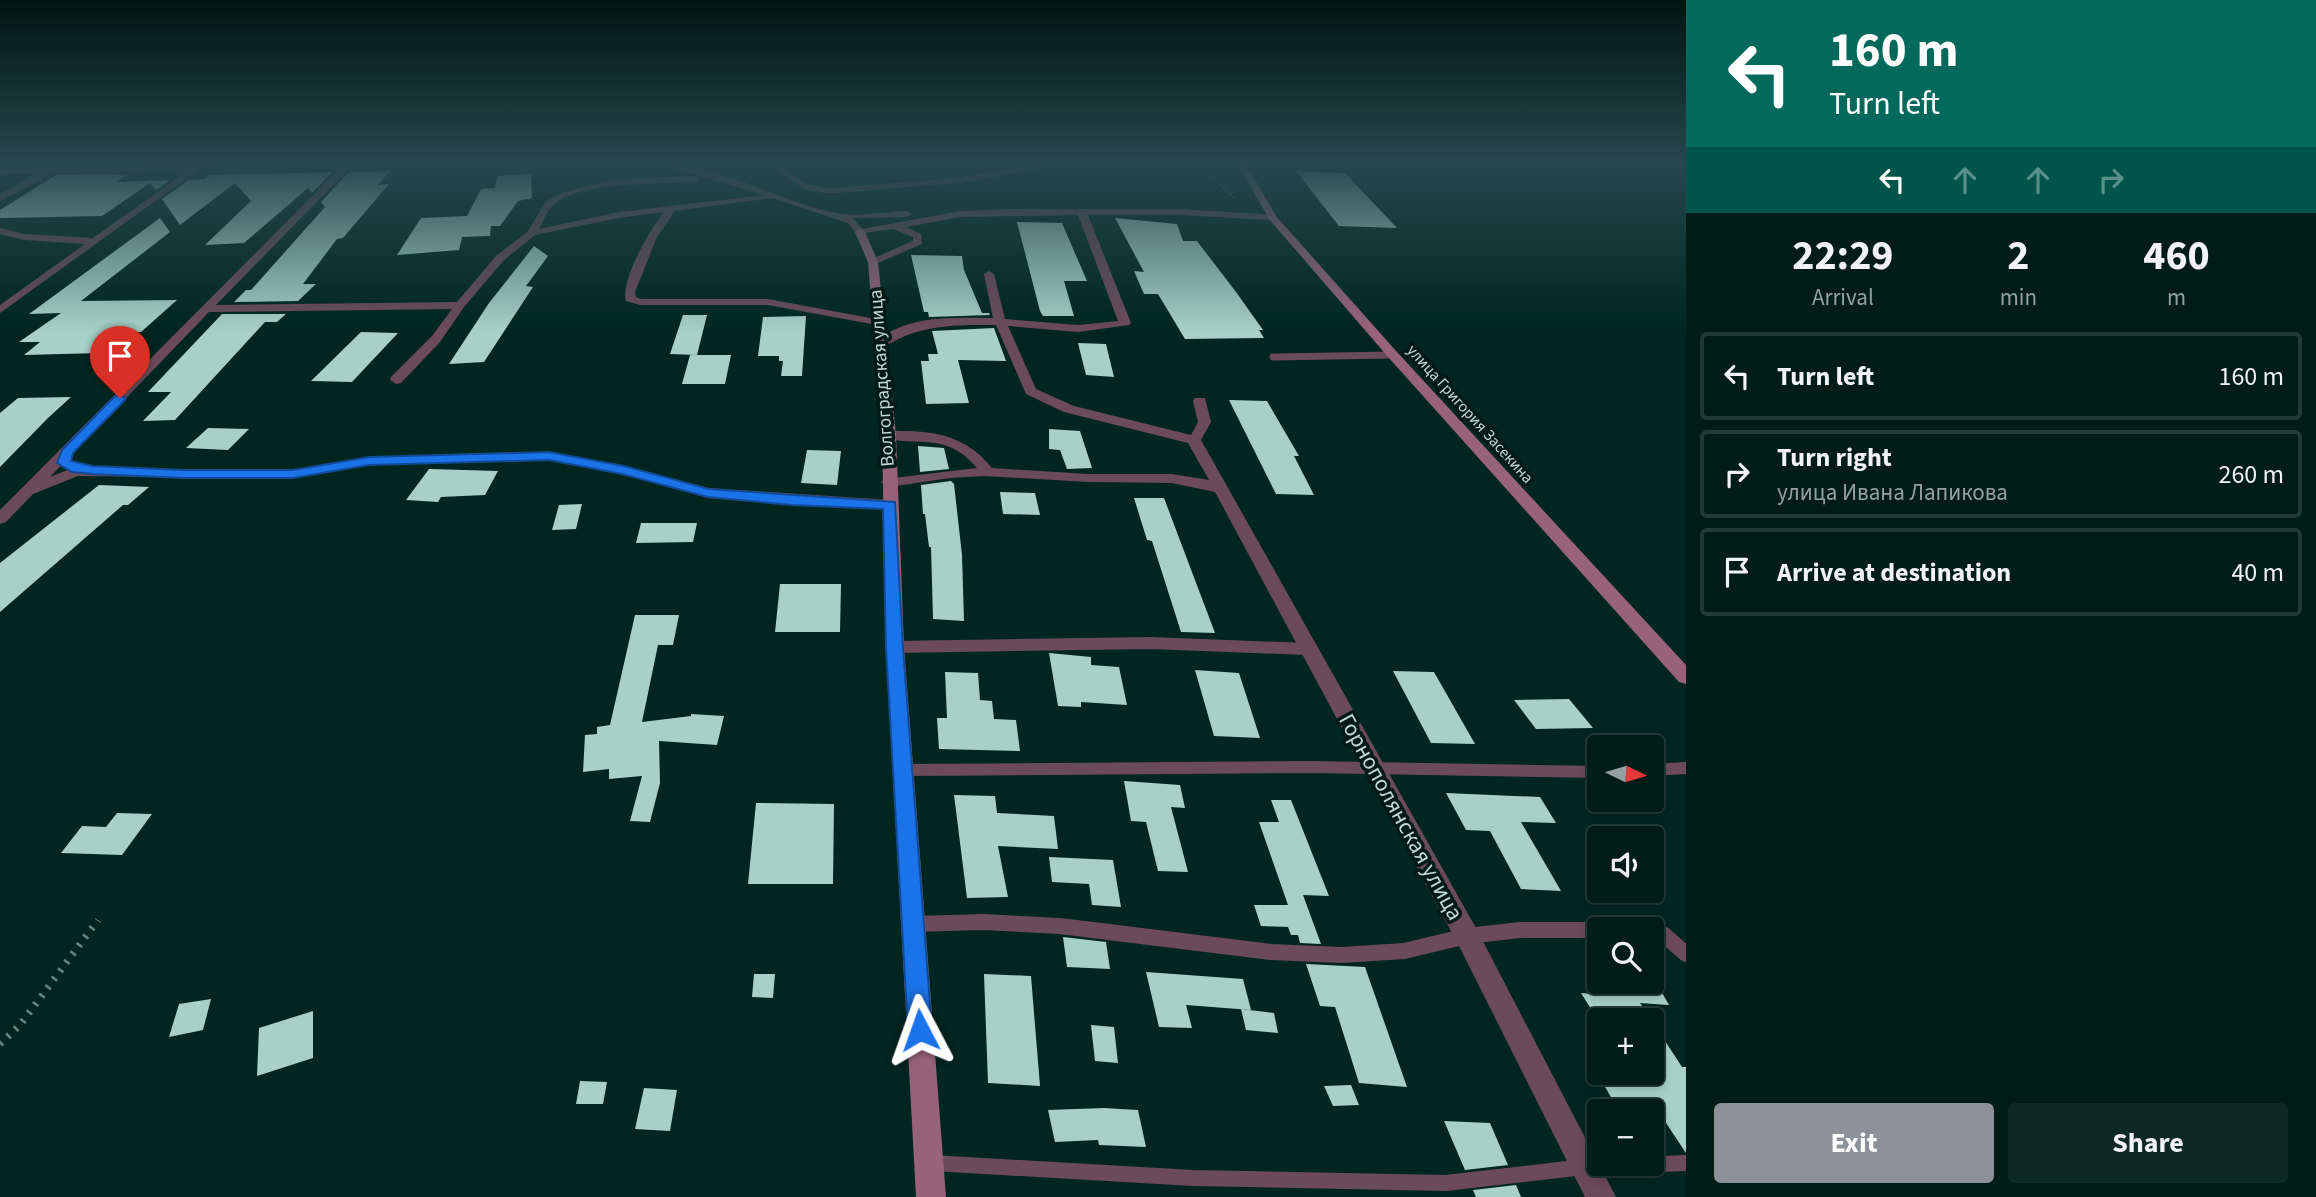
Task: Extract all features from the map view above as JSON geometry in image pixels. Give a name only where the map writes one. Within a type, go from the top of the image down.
[{"type":"street","points":[[0,310],[123,220]]},
{"type":"street","points":[[0,519],[295,220]]},
{"type":"street","points":[[396,380],[436,340],[460,305],[500,258],[532,233],[539,220]]},
{"type":"street","points":[[532,233],[596,220]]},
{"type":"street","points":[[662,220],[650,240],[630,292],[631,299],[640,302],[768,302],[877,322]]},
{"type":"street","points":[[848,220],[860,232],[925,220]]},
{"type":"street","points":[[879,345],[893,334],[914,325],[1000,322],[1074,328],[1110,327],[1125,323],[1085,220]]},
{"type":"street","name":"улица Григория Засекина","points":[[1275,220],[1393,355],[1686,677]]},
{"type":"street","points":[[873,262],[918,242],[918,236],[912,231],[889,226]]},
{"type":"street","points":[[0,231],[24,237],[93,241]]},
{"type":"street","name":"Волгоградская улица","points":[[860,232],[873,262],[889,435],[895,648],[931,1197]]},
{"type":"street","points":[[989,274],[1000,322],[1031,390],[1069,409],[1194,440],[1204,430],[1207,421],[1200,401]]},
{"type":"street","points":[[208,309],[460,305]]},
{"type":"street","points":[[889,435],[954,440],[975,455],[988,472]]},
{"type":"street","name":"Горнополянская улица","points":[[1194,440],[1467,936],[1601,1197]]},
{"type":"street","points":[[66,452],[64,463],[68,467],[184,474],[293,474],[369,461],[549,456],[624,470],[708,493],[890,505]]},
{"type":"street","points":[[30,490],[75,472],[93,470]]},
{"type":"street","points":[[889,482],[988,472],[1067,478],[1169,477],[1194,480],[1222,489]]},
{"type":"lane","points":[[1273,357],[1393,355]]},
{"type":"lane","points":[[895,648],[1150,643],[1308,649]]},
{"type":"lane","points":[[902,770],[1159,765],[1508,773],[1587,772]]},
{"type":"lane","points":[[1664,769],[1686,768]]},
{"type":"lane","points":[[913,924],[983,922],[1060,926],[1271,952],[1342,955],[1404,951],[1467,936],[1520,930],[1587,930]]},
{"type":"lane","points":[[1664,935],[1686,954]]},
{"type":"lane","points":[[929,1162],[1193,1178],[1446,1184],[1584,1167],[1686,1163]]},
{"type":"path","points":[[0,1044],[20,1025],[99,920]]},
{"type":"building","points":[[157,220],[161,220],[170,232],[81,301],[177,300],[141,332],[137,332],[118,348],[100,353],[24,355],[40,342],[19,342],[61,313],[29,314]]},
{"type":"building","points":[[231,220],[271,220],[244,243],[205,245]]},
{"type":"building","points":[[314,220],[358,220],[343,238],[337,239],[303,284],[316,284],[298,301],[234,302],[246,290],[251,290]]},
{"type":"building","points":[[420,220],[504,220],[500,226],[491,226],[490,236],[462,237],[459,250],[397,255]]},
{"type":"building","points":[[1116,220],[1177,224],[1183,241],[1197,241],[1236,292],[1263,330],[1259,330],[1264,338],[1185,339],[1158,294],[1144,294],[1134,271],[1144,272]]},
{"type":"building","points":[[1334,220],[1389,220],[1397,228],[1339,226]]},
{"type":"building","points":[[1017,222],[1062,223],[1087,281],[1064,281],[1074,316],[1043,316]]},
{"type":"building","points":[[534,246],[548,256],[526,286],[533,287],[484,362],[449,364],[489,303]]},
{"type":"building","points":[[911,255],[962,256],[964,270],[982,313],[990,315],[929,317],[928,312],[924,312]]},
{"type":"building","points":[[222,314],[286,314],[277,322],[265,322],[175,420],[143,421],[171,392],[148,392]]},
{"type":"building","points":[[683,315],[707,315],[697,355],[670,354]]},
{"type":"building","points":[[806,316],[802,376],[781,376],[783,361],[779,361],[779,356],[758,356],[763,317]]},
{"type":"building","points":[[994,328],[1006,361],[958,360],[969,403],[926,404],[921,361],[929,361],[928,354],[938,354],[932,331]]},
{"type":"building","points":[[361,332],[398,333],[352,382],[311,381]]},
{"type":"building","points":[[1078,343],[1106,344],[1114,377],[1086,375]]},
{"type":"building","points":[[690,355],[731,355],[725,384],[682,384]]},
{"type":"building","points":[[71,397],[0,467],[0,413],[18,398]]},
{"type":"building","points":[[1229,400],[1267,401],[1299,456],[1294,456],[1314,495],[1276,494]]},
{"type":"building","points":[[208,428],[249,429],[228,450],[186,448]]},
{"type":"building","points":[[1049,429],[1080,431],[1092,468],[1067,469],[1060,450],[1049,449]]},
{"type":"building","points":[[918,446],[944,448],[949,469],[920,472]]},
{"type":"building","points":[[807,450],[841,451],[837,485],[801,483]]},
{"type":"building","points":[[429,469],[498,471],[485,495],[441,497],[438,502],[406,500]]},
{"type":"building","points":[[951,481],[954,484],[962,555],[964,621],[933,619],[931,547],[923,514],[921,485]]},
{"type":"building","points":[[99,485],[149,487],[128,505],[123,505],[0,612],[0,563]]},
{"type":"building","points":[[1000,492],[1035,493],[1040,515],[1003,514]]},
{"type":"building","points":[[1134,498],[1164,498],[1215,633],[1181,632],[1152,541],[1147,540]]},
{"type":"building","points":[[582,504],[576,529],[552,530],[559,505]]},
{"type":"building","points":[[641,523],[697,523],[693,542],[636,543]]},
{"type":"building","points":[[780,584],[841,584],[840,632],[775,632]]},
{"type":"building","points":[[635,615],[679,615],[673,645],[658,645],[642,722],[691,714],[724,716],[717,745],[659,741],[660,783],[650,822],[630,821],[642,776],[609,779],[609,769],[583,772],[585,735],[597,734],[597,727],[610,725]]},
{"type":"building","points":[[1049,653],[1091,657],[1091,665],[1119,667],[1127,705],[1081,702],[1081,707],[1058,706]]},
{"type":"building","points":[[1195,670],[1239,673],[1260,738],[1214,736]]},
{"type":"building","points":[[1393,671],[1434,672],[1475,744],[1431,743]]},
{"type":"building","points":[[945,672],[978,673],[980,700],[992,701],[994,719],[1016,720],[1020,751],[939,749],[937,718],[947,718]]},
{"type":"building","points":[[1569,699],[1593,728],[1536,729],[1514,700]]},
{"type":"building","points":[[1124,781],[1180,785],[1185,808],[1171,807],[1188,872],[1158,871],[1146,822],[1131,821]]},
{"type":"building","points":[[1446,793],[1540,797],[1556,823],[1521,822],[1561,891],[1521,889],[1490,831],[1466,830]]},
{"type":"building","points":[[954,795],[995,796],[997,813],[1054,816],[1058,849],[998,846],[1008,897],[967,898]]},
{"type":"building","points":[[1271,800],[1291,800],[1329,896],[1303,895],[1321,944],[1300,943],[1298,935],[1291,935],[1288,927],[1261,926],[1254,905],[1288,905],[1259,822],[1279,822]]},
{"type":"building","points":[[756,803],[834,804],[833,884],[748,884]]},
{"type":"building","points":[[117,813],[152,814],[122,855],[61,853],[82,826],[106,827]]},
{"type":"building","points":[[1049,857],[1113,860],[1121,907],[1092,905],[1089,884],[1052,882]]},
{"type":"building","points":[[1063,937],[1106,942],[1110,969],[1067,967]]},
{"type":"building","points":[[1306,964],[1365,967],[1407,1087],[1359,1083],[1335,1007],[1320,1006]]},
{"type":"building","points":[[1146,972],[1243,979],[1251,1010],[1186,1005],[1192,1028],[1159,1027]]},
{"type":"building","points":[[754,974],[775,974],[773,998],[752,997]]},
{"type":"building","points":[[984,974],[1031,976],[1040,1086],[988,1083]]},
{"type":"building","points":[[1581,993],[1663,994],[1669,1005],[1640,1003],[1644,1008],[1590,1008]]},
{"type":"building","points":[[211,999],[203,1030],[169,1037],[179,1004]]},
{"type":"building","points":[[1241,1009],[1274,1013],[1278,1033],[1246,1030]]},
{"type":"building","points":[[313,1011],[313,1058],[257,1076],[259,1028]]},
{"type":"building","points":[[1091,1025],[1114,1027],[1118,1063],[1095,1061]]},
{"type":"building","points":[[1664,1039],[1682,1067],[1686,1067],[1686,1153],[1664,1120],[1664,1099],[1612,1099],[1604,1085],[1664,1085]]},
{"type":"building","points":[[580,1081],[607,1082],[603,1104],[576,1104]]},
{"type":"building","points":[[1351,1085],[1359,1105],[1333,1106],[1324,1086]]},
{"type":"building","points":[[644,1088],[677,1090],[670,1131],[635,1129]]},
{"type":"building","points":[[1048,1110],[1138,1110],[1146,1147],[1099,1145],[1098,1140],[1055,1142]]},
{"type":"building","points":[[1444,1121],[1490,1123],[1508,1165],[1465,1170]]},
{"type":"building","points":[[1516,1185],[1521,1197],[1476,1197],[1473,1190]]},
{"type":"route","points":[[120,398],[66,452],[64,463],[68,467],[184,474],[293,474],[369,461],[549,456],[624,470],[708,493],[890,505],[895,648],[920,1030]]}]
